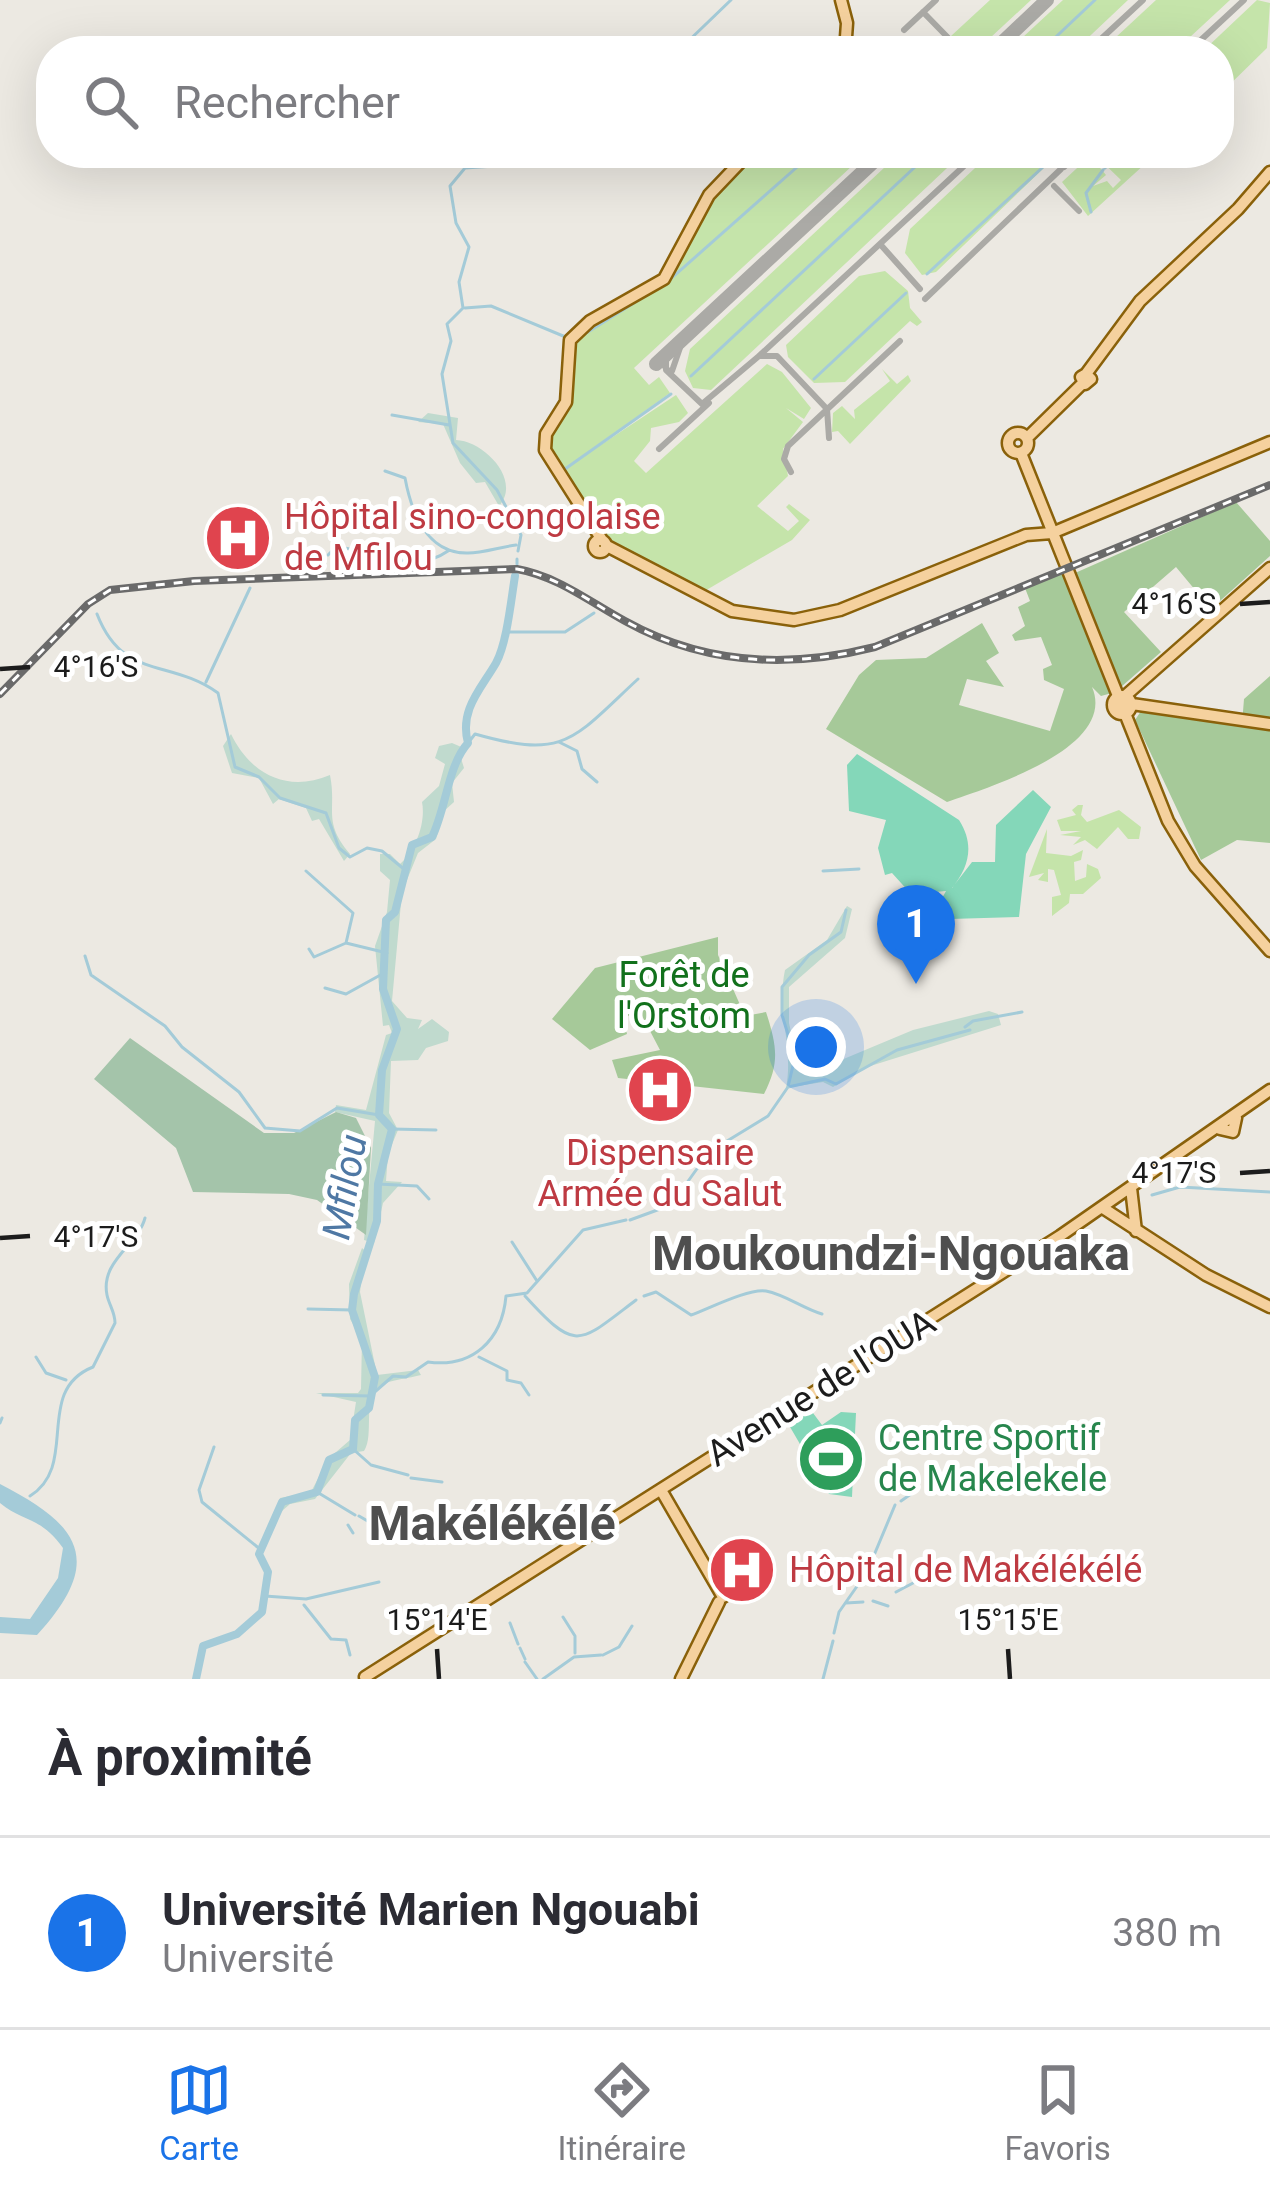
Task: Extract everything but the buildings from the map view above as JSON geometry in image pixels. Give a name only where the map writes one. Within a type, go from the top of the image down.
[{"type":"main road","points":[[841,0],[844,36]]},
{"type":"main road","points":[[735,168],[709,195],[664,279],[590,321],[569,343],[567,397],[544,446],[603,543],[732,611],[794,620],[832,613],[1026,535],[1051,533],[1270,442]]},
{"type":"main road","points":[[1270,174],[1140,301],[1085,379],[1024,444],[1051,533],[1185,845],[1270,949]]},
{"type":"main road","points":[[1127,705],[1270,571]]},
{"type":"main road","points":[[1127,705],[1270,724]]},
{"type":"main road","name":"Avenue de l'OUA","points":[[366,1678],[1104,1211],[1270,1092]]},
{"type":"main road","name":"Avenue de l'OUA","points":[[1218,1130],[1270,1092]]},
{"type":"main road","points":[[1134,1189],[1136,1231]]},
{"type":"main road","points":[[1104,1211],[1270,1307]]},
{"type":"main road","points":[[662,1491],[720,1600],[681,1679]]},
{"type":"green space","points":[[990,0],[1031,0],[992,36],[951,36]]},
{"type":"green space","points":[[1063,0],[1128,0],[1090,36],[1024,36]]},
{"type":"green space","points":[[1156,0],[1230,0],[1191,36],[1117,36]]},
{"type":"green space","points":[[1257,0],[1270,3],[1267,48],[1234,80],[1234,36],[1219,36]]},
{"type":"green space","points":[[740,168],[850,168],[634,368],[649,385],[659,377],[670,393],[561,471],[547,454],[546,440],[563,414],[577,334],[664,281],[707,201]]},
{"type":"green space","points":[[884,168],[947,168],[711,390],[693,388],[685,371],[690,349]]},
{"type":"green space","points":[[975,168],[1044,168],[936,272],[922,275],[905,253],[910,229]]},
{"type":"green space","points":[[1077,168],[1100,168],[1106,175],[1093,186],[1107,181],[1113,188],[1121,180],[1109,168],[1141,168],[1088,216],[1062,182]]},
{"type":"green space","points":[[885,271],[908,291],[910,308],[922,322],[917,326],[910,321],[845,382],[814,383],[788,357],[786,345],[859,276]]},
{"type":"green space","points":[[767,364],[782,372],[811,408],[804,419],[786,408],[803,422],[783,449],[788,476],[757,506],[788,531],[799,521],[786,507],[789,504],[810,520],[792,540],[703,592],[608,541],[560,472],[676,395],[688,413],[679,422],[651,428],[650,441],[634,461],[646,473]]},
{"type":"green space","points":[[882,369],[897,384],[908,375],[911,381],[850,444],[838,431],[832,432],[833,413],[842,406],[855,419],[854,410],[890,381]]},
{"type":"green space","points":[[428,413],[458,418],[456,440],[478,447],[497,464],[506,485],[499,506],[485,482],[476,483],[460,463],[443,424],[418,422]]},
{"type":"green space","points":[[1236,502],[1270,541],[1270,556],[1211,609],[1176,567],[1124,612],[1161,652],[1121,687],[1075,573]]},
{"type":"green space","points":[[1065,572],[1112,693],[1101,696],[1092,687],[1095,709],[1086,729],[1045,762],[947,802],[826,729],[859,675],[876,660],[926,658],[982,623],[999,653],[986,661],[1004,687],[967,679],[959,705],[1050,731],[1064,689],[1044,680],[1043,669],[1052,665],[1041,637],[1015,641],[1012,635],[1025,626],[1018,607],[1030,601],[1025,588]]},
{"type":"green space","points":[[1270,676],[1270,843],[1237,840],[1201,860],[1135,720],[1141,711],[1242,724],[1244,699]]},
{"type":"green space","points":[[231,734],[249,760],[272,777],[300,782],[330,775],[333,824],[350,854],[344,861],[319,819],[312,821],[306,808],[279,799],[273,804],[259,778],[232,773],[223,746]]},
{"type":"green space","points":[[452,743],[466,749],[460,755],[464,768],[452,783],[454,802],[444,811],[436,839],[418,853],[402,892],[392,1001],[407,1018],[422,1020],[418,1029],[432,1019],[449,1032],[448,1041],[426,1048],[418,1060],[391,1061],[389,1113],[398,1130],[388,1154],[386,1181],[402,1182],[383,1203],[374,1243],[364,1240],[375,1121],[335,1112],[336,1105],[366,1110],[386,1035],[392,1033],[389,1025],[383,1026],[375,946],[387,912],[390,880],[380,871],[380,854],[390,854],[400,864],[411,851],[421,827],[422,802],[439,786],[445,764],[435,758],[439,746]]},
{"type":"green space","points":[[857,754],[959,820],[968,855],[952,888],[972,862],[995,862],[996,825],[1033,790],[1051,807],[1026,854],[1019,917],[950,919],[935,911],[946,891],[911,894],[892,873],[885,875],[878,848],[886,820],[849,811],[847,765]]},
{"type":"green space","points":[[1083,805],[1081,815],[1087,822],[1119,810],[1141,827],[1139,839],[1128,839],[1118,827],[1097,849],[1085,840],[1073,845],[1081,837],[1060,835],[1081,831],[1061,831],[1057,820],[1076,815],[1072,810]]},
{"type":"green space","points":[[1047,829],[1046,853],[1071,856],[1083,850],[1081,860],[1074,862],[1075,881],[1086,877],[1087,864],[1098,869],[1101,878],[1083,894],[1070,894],[1069,903],[1052,916],[1052,897],[1061,895],[1054,870],[1048,869],[1048,882],[1038,880],[1044,873],[1029,877]]},
{"type":"green space","points":[[847,906],[852,909],[845,938],[789,987],[789,1023],[800,1071],[825,1073],[834,1063],[913,1030],[989,1011],[998,1014],[1001,1025],[864,1068],[833,1087],[823,1082],[786,1088],[785,970],[827,940]]},
{"type":"green space","name":"Forêt de l'Orstom","points":[[718,937],[718,955],[745,1016],[766,1012],[770,1024],[775,1063],[764,1094],[618,1078],[612,1060],[660,1050],[639,1010],[623,1019],[627,1034],[590,1050],[552,1019],[595,968]]},
{"type":"green space","points":[[130,1038],[264,1133],[294,1133],[336,1112],[356,1118],[371,1148],[366,1235],[317,1200],[289,1194],[193,1192],[176,1148],[94,1079]]},
{"type":"green space","points":[[362,1248],[370,1255],[364,1257],[360,1292],[377,1375],[418,1370],[421,1375],[381,1385],[371,1398],[364,1451],[351,1453],[315,1499],[290,1504],[275,1517],[280,1498],[311,1492],[328,1459],[350,1440],[356,1402],[316,1393],[358,1393],[361,1389],[362,1339],[350,1319],[349,1284]]},
{"type":"green space","name":"Centre Sportif de Makelekele","points":[[798,1412],[813,1413],[822,1425],[841,1412],[856,1413],[852,1497],[829,1494],[786,1420]]},
{"type":"water","points":[[0,1484],[49,1514],[74,1546],[77,1564],[72,1585],[37,1635],[0,1633],[0,1617],[30,1619],[58,1578],[63,1548],[47,1530],[0,1503]]},
{"type":"waterway","name":"Mfilou","points":[[694,36],[731,0]]},
{"type":"waterway","points":[[1057,36],[1095,0]]},
{"type":"waterway","name":"Mfilou","points":[[465,168],[450,186],[456,223],[469,247],[459,282],[463,308],[447,324],[451,341],[442,374],[453,443],[497,490],[521,535],[518,551]]},
{"type":"waterway","points":[[666,283],[796,168]]},
{"type":"waterway","points":[[691,376],[914,168]]},
{"type":"waterway","points":[[927,274],[1042,168]]},
{"type":"waterway","points":[[1091,212],[1086,193],[1103,170]]},
{"type":"waterway","points":[[580,337],[653,291]]},
{"type":"waterway","points":[[814,379],[906,293]]},
{"type":"waterway","points":[[465,308],[491,306],[568,338]]},
{"type":"waterway","points":[[565,469],[671,394]]},
{"type":"waterway","points":[[392,415],[449,425]]},
{"type":"waterway","points":[[385,471],[405,478],[416,516],[441,546],[468,553],[516,545]]},
{"type":"waterway","points":[[328,555],[336,547],[420,562],[448,551]]},
{"type":"waterway","name":"Mfilou","points":[[517,559],[517,564]]},
{"type":"waterway","name":"Mfilou","points":[[196,1679],[203,1646],[237,1634],[262,1612],[268,1572],[259,1554],[282,1502],[317,1492],[329,1460],[353,1449],[355,1420],[369,1408],[375,1377],[352,1310],[377,1221],[378,1184],[392,1129],[379,1115],[382,1070],[397,1029],[383,989],[386,920],[395,912],[412,845],[432,837],[456,763],[468,743],[466,720],[500,655],[515,576]]},
{"type":"waterway","points":[[206,682],[250,588]]},
{"type":"waterway","points":[[505,632],[565,632],[594,613]]},
{"type":"waterway","points":[[97,614],[120,650],[218,693],[235,767],[259,777],[280,798],[326,813],[339,848],[350,857],[367,848],[382,851],[405,870]]},
{"type":"waterway","points":[[468,743],[475,734],[530,745],[566,739],[638,679]]},
{"type":"waterway","points":[[559,742],[577,751],[582,769],[597,782]]},
{"type":"waterway","points":[[823,871],[859,869]]},
{"type":"waterway","points":[[306,871],[353,913],[346,943]]},
{"type":"waterway","points":[[788,1087],[795,1057],[782,1015],[782,987],[809,955],[841,932],[846,910]]},
{"type":"waterway","points":[[309,949],[314,957],[346,943],[387,953]]},
{"type":"waterway","points":[[85,956],[91,975],[165,1026],[182,1047],[239,1092],[265,1128],[300,1131],[337,1108],[379,1115]]},
{"type":"waterway","points":[[325,988],[346,994],[384,973]]},
{"type":"waterway","points":[[965,1027],[973,1021],[1022,1012]]},
{"type":"waterway","points":[[630,1220],[671,1205],[709,1152],[768,1116],[788,1087],[825,1079],[836,1084],[897,1050],[970,1030]]},
{"type":"waterway","points":[[392,1129],[436,1130]]},
{"type":"waterway","points":[[378,1184],[417,1186],[429,1199]]},
{"type":"waterway","points":[[1152,1195],[1180,1187],[1270,1192]]},
{"type":"waterway","points":[[30,1496],[45,1483],[52,1466],[65,1393],[75,1378],[93,1367],[115,1323],[107,1295],[109,1272],[145,1218]]},
{"type":"waterway","points":[[323,1395],[370,1396],[393,1376],[406,1377],[428,1362],[471,1356],[491,1338],[506,1296],[527,1293],[583,1230],[626,1220]]},
{"type":"waterway","points":[[512,1242],[537,1281]]},
{"type":"waterway","points":[[644,1296],[656,1292],[691,1315],[766,1291],[822,1314]]},
{"type":"waterway","points":[[525,1296],[556,1327],[578,1336],[602,1326],[636,1300]]},
{"type":"waterway","points":[[308,1309],[352,1310]]},
{"type":"waterway","points":[[36,1357],[46,1373],[66,1380]]},
{"type":"waterway","points":[[479,1357],[507,1371],[507,1380],[521,1383],[529,1395]]},
{"type":"waterway","points":[[0,1423],[2,1418]]},
{"type":"waterway","points":[[214,1447],[199,1490],[202,1502],[261,1550]]},
{"type":"waterway","points":[[353,1449],[371,1465],[408,1475]]},
{"type":"waterway","points":[[411,1478],[442,1482]]},
{"type":"waterway","points":[[317,1492],[355,1515]]},
{"type":"waterway","points":[[901,1501],[911,1494]]},
{"type":"waterway","points":[[834,1633],[839,1612],[867,1572],[895,1505]]},
{"type":"waterway","points":[[359,1516],[383,1530]]},
{"type":"waterway","points":[[348,1525],[353,1533]]},
{"type":"waterway","points":[[265,1596],[306,1599],[379,1582]]},
{"type":"waterway","points":[[896,1592],[915,1582]]},
{"type":"waterway","points":[[873,1601],[888,1606]]},
{"type":"waterway","points":[[846,1603],[863,1602]]},
{"type":"waterway","points":[[304,1605],[331,1639],[346,1640],[350,1655]]},
{"type":"waterway","points":[[563,1617],[575,1636],[575,1653]]},
{"type":"waterway","points":[[510,1623],[518,1644]]},
{"type":"waterway","points":[[603,1655],[619,1647],[632,1626]]},
{"type":"waterway","points":[[823,1679],[833,1641]]},
{"type":"waterway","points":[[520,1648],[525,1659]]},
{"type":"waterway","points":[[543,1679],[574,1657],[601,1655]]},
{"type":"waterway","points":[[525,1662],[537,1679]]},
{"type":"taxiway","points":[[904,30],[936,0]]},
{"type":"taxiway","points":[[1104,36],[1143,0]]},
{"type":"taxiway","points":[[1205,36],[1244,0]]},
{"type":"taxiway","points":[[923,12],[946,36]]},
{"type":"taxiway","points":[[759,356],[962,168]]},
{"type":"taxiway","points":[[925,299],[1061,168]]},
{"type":"taxiway","points":[[1054,186],[1079,211]]},
{"type":"taxiway","points":[[880,244],[920,289]]},
{"type":"taxiway","points":[[673,348],[659,357],[672,371],[683,339]]},
{"type":"taxiway","points":[[791,472],[784,459],[788,446],[900,341]]},
{"type":"taxiway","points":[[666,355],[666,370],[702,404],[759,356],[777,356],[827,409],[829,438]]},
{"type":"taxiway","points":[[659,449],[709,403]]},
{"type":"runway","points":[[1009,36],[1047,0]]},
{"type":"runway","points":[[656,364],[867,168]]},
{"type":"railway","points":[[0,694],[88,604],[110,590],[194,581],[517,569],[560,584],[625,621],[685,647],[747,659],[843,654],[875,647],[1270,485]]},
{"type":"place","name":"Hôpital sino-congolaise de Mfilou","points":[[238,538]]},
{"type":"place","name":"Université Marien Ngouabi","points":[[916,984]]},
{"type":"place","name":"Dispensaire Armée du Salut","points":[[660,1090]]},
{"type":"place","name":"Centre Sportif de Makelekele","points":[[831,1459]]},
{"type":"place","name":"Hôpital de Makélékélé","points":[[742,1570]]},
{"type":"district","name":"Moukoundzi-Ngouaka","points":[[891,1253]]},
{"type":"district","name":"Makélékélé","points":[[492,1523]]}]
